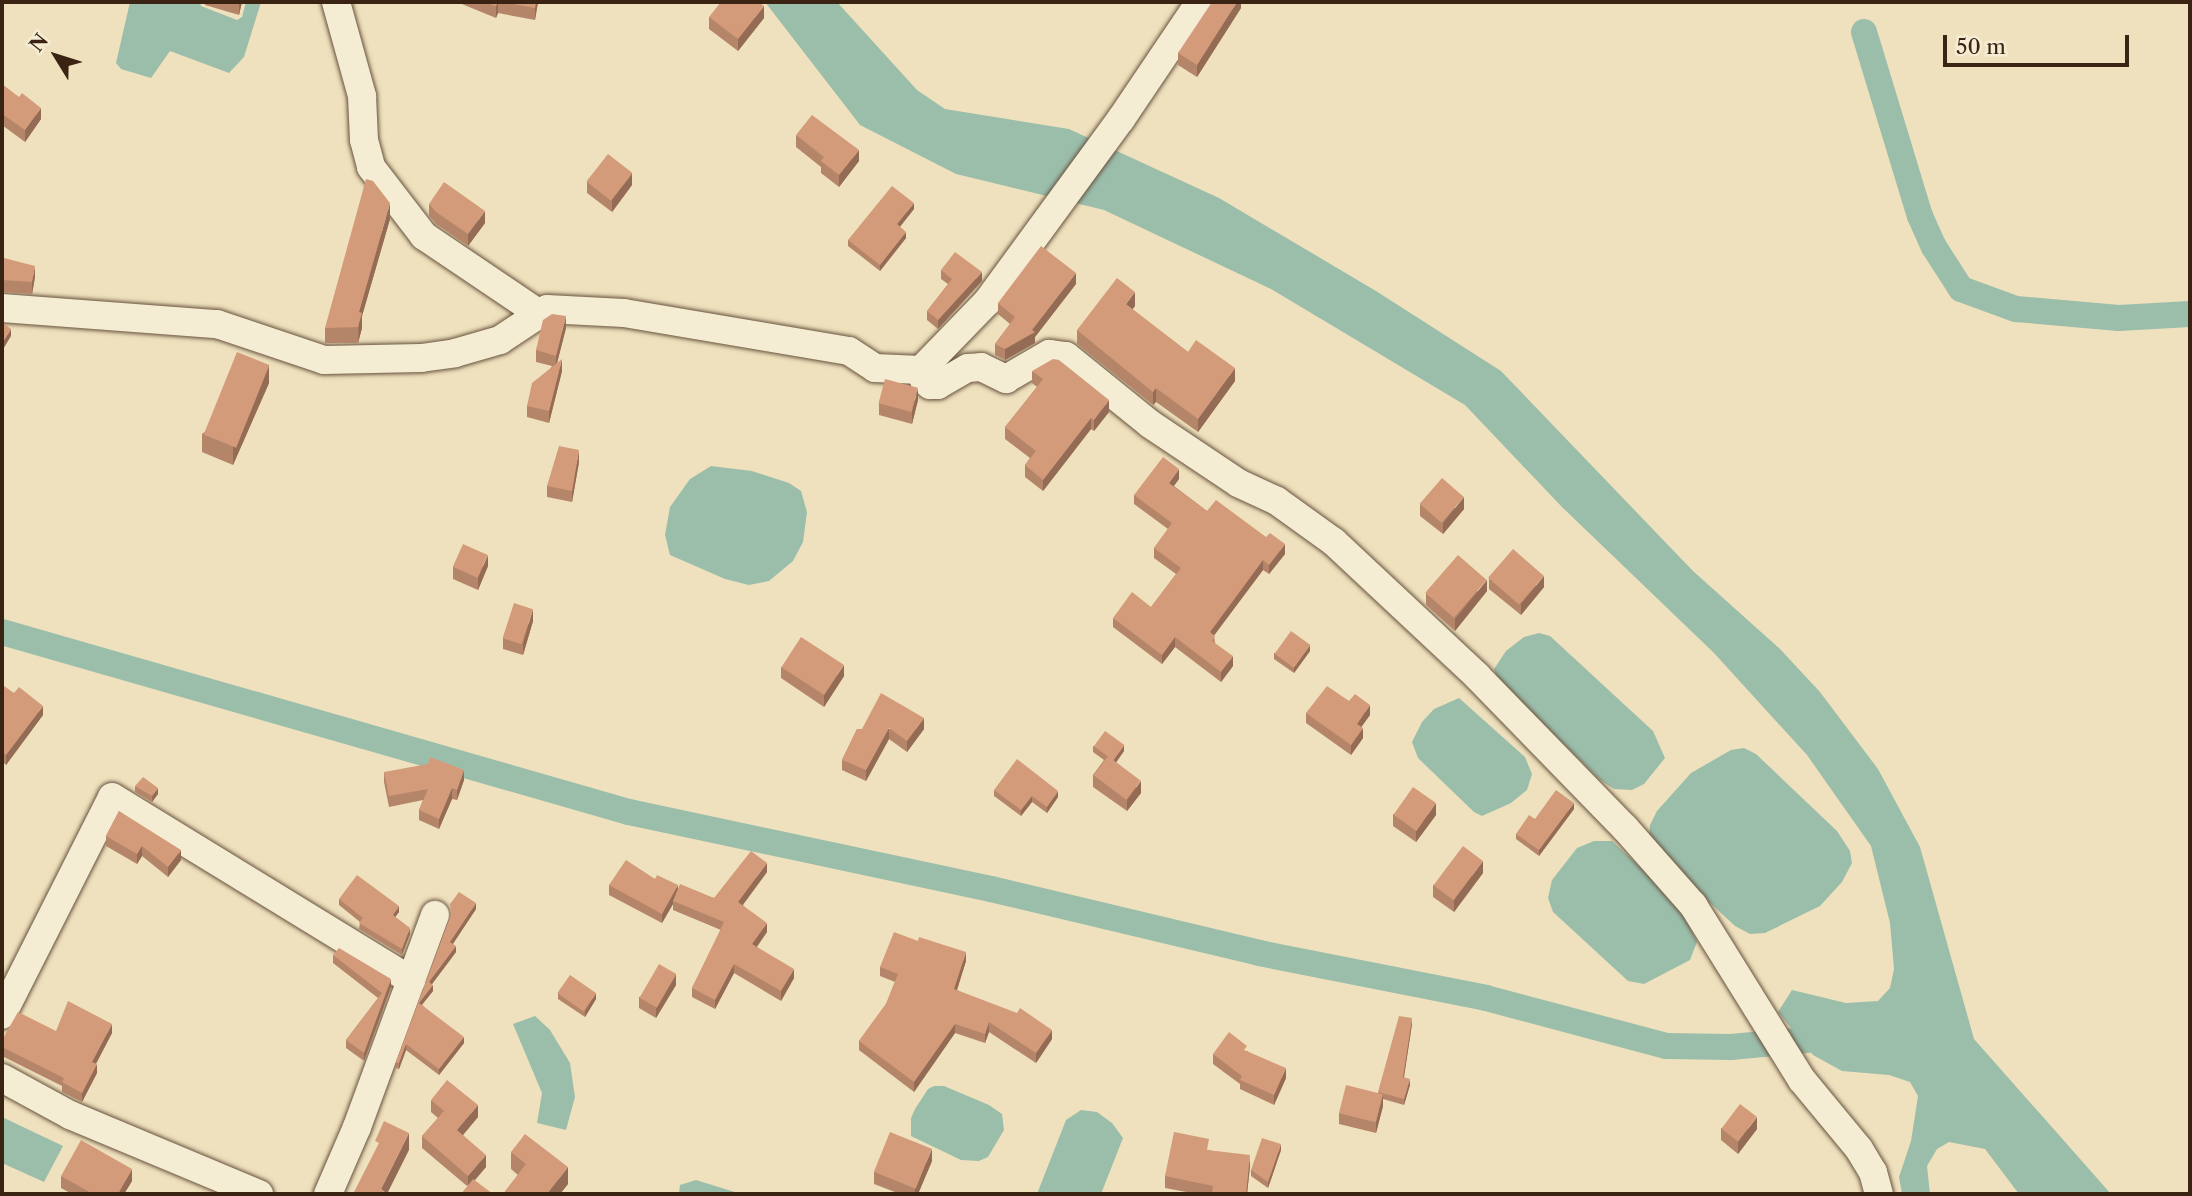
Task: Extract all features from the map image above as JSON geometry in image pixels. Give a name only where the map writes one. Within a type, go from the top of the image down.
[{"type":"street","points":[[336,2],[362,96],[364,140],[371,167],[425,236],[538,313]]},
{"type":"street","points":[[2,307],[218,324],[324,360],[340,361],[421,358],[465,351],[500,340],[538,313],[553,309],[624,313],[849,351],[875,368],[921,370],[987,302],[1121,119],[1200,2]]},
{"type":"street","points":[[921,370],[923,380],[930,385],[938,385],[968,368],[981,368],[1006,379],[1049,354],[1066,356],[1150,424],[1238,483],[1277,501],[1335,542],[1477,676],[1625,828],[1692,905],[1802,1080],[1859,1149],[1873,1172],[1880,1194]]},
{"type":"street","points":[[2,1015],[112,797],[411,980]]},
{"type":"street","points":[[328,1194],[358,1127],[435,915]]},
{"type":"street","points":[[2,1078],[70,1115],[259,1194]]},
{"type":"shaded area","points":[[130,2],[200,2],[201,6],[237,20],[242,17],[246,2],[261,2],[244,57],[229,73],[170,51],[151,78],[121,69],[116,63]]},
{"type":"shaded area","points":[[765,2],[837,2],[917,90],[945,109],[1069,129],[1219,198],[1376,291],[1501,371],[1693,571],[1780,649],[1820,692],[1878,769],[1920,847],[1974,1039],[2111,1194],[2019,1194],[1985,1149],[1949,1142],[1937,1149],[1927,1166],[1930,1194],[1902,1194],[1899,1177],[1911,1141],[1918,1096],[1910,1082],[1889,1075],[1842,1071],[1813,1055],[1778,1012],[1792,990],[1846,1003],[1878,1001],[1890,988],[1894,969],[1890,923],[1871,846],[1807,755],[1714,653],[1562,507],[1465,405],[1271,289],[1104,210],[956,174],[860,125]]},
{"type":"shaded area","points":[[711,466],[752,471],[789,483],[801,491],[807,512],[803,542],[793,561],[769,581],[749,585],[725,579],[670,555],[665,535],[670,507],[690,479]]},
{"type":"shaded area","points":[[1539,633],[1550,636],[1653,731],[1665,758],[1644,784],[1632,790],[1614,789],[1600,780],[1497,678],[1494,669],[1506,651],[1524,637]]},
{"type":"shaded area","points":[[1459,698],[1525,757],[1532,774],[1527,790],[1511,803],[1482,816],[1474,812],[1418,758],[1412,742],[1422,722],[1434,709]]},
{"type":"shaded area","points":[[1744,748],[1756,754],[1837,831],[1850,851],[1852,863],[1842,882],[1820,906],[1765,933],[1750,934],[1735,926],[1695,889],[1649,837],[1650,825],[1657,811],[1691,773],[1731,750]]},
{"type":"shaded area","points":[[1594,841],[1612,841],[1678,902],[1697,942],[1690,960],[1644,984],[1628,981],[1553,912],[1548,898],[1552,880],[1577,848]]},
{"type":"shaded area","points":[[535,1016],[550,1030],[570,1063],[575,1097],[566,1130],[537,1123],[542,1093],[513,1024]]},
{"type":"shaded area","points":[[944,1086],[989,1105],[1002,1114],[1004,1130],[988,1157],[979,1161],[961,1160],[911,1136],[911,1118],[915,1109],[928,1089]]},
{"type":"shaded area","points":[[1081,1110],[1097,1112],[1112,1123],[1123,1138],[1101,1194],[1037,1194],[1066,1120]]},
{"type":"shaded area","points":[[2,1117],[63,1146],[44,1182],[2,1163]]},
{"type":"shaded area","points":[[696,1180],[738,1194],[679,1194],[680,1185]]},
{"type":"building","points":[[501,2],[536,2],[535,8]]},
{"type":"building","points":[[721,2],[759,2],[764,6],[738,39],[709,17]]},
{"type":"building","points":[[1212,2],[1237,2],[1197,65],[1178,53]]},
{"type":"building","points":[[2,84],[19,97],[22,93],[41,108],[25,130],[2,114]]},
{"type":"building","points":[[812,115],[859,150],[839,175],[821,161],[824,157],[796,135]]},
{"type":"building","points":[[608,154],[632,173],[611,201],[586,182]]},
{"type":"building","points":[[366,179],[373,181],[390,203],[359,312],[362,313],[358,327],[325,328]]},
{"type":"building","points":[[444,182],[485,211],[468,234],[429,204]]},
{"type":"building","points":[[892,186],[914,203],[897,224],[906,232],[880,265],[848,240]]},
{"type":"building","points":[[1041,246],[1076,273],[1032,330],[1035,332],[1005,349],[995,344],[1015,317],[998,303]]},
{"type":"building","points":[[955,252],[982,272],[938,320],[927,311],[952,279],[941,270]]},
{"type":"building","points":[[4,258],[35,266],[32,282],[2,280]]},
{"type":"building","points":[[1117,278],[1135,292],[1126,304],[1188,352],[1196,340],[1235,368],[1198,419],[1156,388],[1153,392],[1077,330]]},
{"type":"building","points":[[552,314],[566,316],[556,356],[536,350],[543,320]]},
{"type":"building","points":[[2,322],[11,329],[2,343]]},
{"type":"building","points":[[237,352],[269,365],[236,448],[204,435]]},
{"type":"building","points":[[562,359],[549,411],[527,406],[532,383]]},
{"type":"building","points":[[1053,359],[1059,360],[1109,400],[1094,420],[1091,418],[1043,480],[1025,465],[1036,451],[1005,427],[1043,379],[1032,371]]},
{"type":"building","points":[[885,379],[918,388],[911,412],[879,403]]},
{"type":"building","points":[[559,446],[579,450],[572,491],[547,486]]},
{"type":"building","points":[[1163,457],[1179,469],[1169,483],[1207,511],[1216,500],[1266,537],[1270,533],[1285,544],[1269,565],[1263,560],[1210,632],[1215,636],[1212,641],[1233,656],[1221,672],[1175,637],[1162,655],[1113,618],[1132,592],[1151,607],[1181,568],[1154,548],[1172,523],[1134,495]]},
{"type":"building","points":[[1442,478],[1464,497],[1442,523],[1420,504]]},
{"type":"building","points":[[463,544],[488,555],[477,578],[453,567]]},
{"type":"building","points":[[1513,549],[1544,576],[1519,605],[1488,578]]},
{"type":"building","points":[[1458,555],[1487,580],[1454,618],[1425,593]]},
{"type":"building","points":[[514,603],[533,609],[522,644],[503,638]]},
{"type":"building","points":[[1291,631],[1310,645],[1294,668],[1275,654]]},
{"type":"building","points":[[801,637],[844,665],[824,695],[781,667]]},
{"type":"building","points":[[4,686],[14,693],[19,687],[43,706],[6,755],[2,752]]},
{"type":"building","points":[[1327,686],[1349,701],[1355,694],[1370,705],[1357,724],[1363,728],[1351,745],[1306,713]]},
{"type":"building","points":[[881,693],[924,718],[907,741],[889,728],[866,770],[842,760],[857,729],[862,729]]},
{"type":"building","points":[[1105,731],[1124,745],[1113,760],[1094,746]]},
{"type":"building","points":[[1108,756],[1141,781],[1126,800],[1094,775]]},
{"type":"building","points":[[430,757],[464,770],[457,790],[452,788],[439,819],[419,810],[428,789],[389,796],[384,772],[428,764]]},
{"type":"building","points":[[1017,759],[1058,791],[1047,807],[1032,796],[1021,810],[994,790]]},
{"type":"building","points":[[143,777],[158,788],[152,796],[135,786]]},
{"type":"building","points":[[1413,787],[1436,803],[1416,831],[1393,815]]},
{"type":"building","points":[[1556,790],[1574,803],[1539,850],[1516,834],[1529,815],[1535,819]]},
{"type":"building","points":[[119,811],[181,850],[168,867],[142,846],[137,854],[106,836]]},
{"type":"building","points":[[1463,846],[1483,861],[1453,900],[1434,885]]},
{"type":"building","points":[[751,851],[767,863],[738,902],[767,923],[752,944],[794,969],[781,991],[734,964],[715,1000],[692,988],[724,922],[673,901],[680,884],[714,898]]},
{"type":"building","points":[[626,860],[655,879],[657,875],[678,885],[662,914],[609,885]]},
{"type":"building","points":[[357,875],[399,906],[393,915],[410,928],[402,949],[359,923],[363,918],[339,899]]},
{"type":"building","points":[[459,892],[476,903],[450,942],[456,946],[429,982],[433,985],[419,1003],[464,1037],[439,1069],[406,1044],[399,1063],[396,1062],[451,915],[450,904]]},
{"type":"building","points":[[894,932],[918,941],[919,937],[966,952],[954,989],[1017,1013],[1020,1008],[1052,1030],[1036,1053],[989,1022],[985,1034],[955,1024],[914,1082],[859,1041],[886,1004],[898,974],[880,967]]},
{"type":"building","points":[[339,948],[391,979],[364,1053],[346,1040],[382,993],[333,955]]},
{"type":"building","points":[[659,964],[676,974],[657,1008],[640,998]]},
{"type":"building","points":[[570,975],[596,993],[584,1011],[557,993]]},
{"type":"building","points":[[68,1001],[112,1024],[92,1062],[97,1064],[82,1093],[62,1082],[64,1078],[2,1047],[2,1040],[18,1012],[56,1031]]},
{"type":"building","points":[[1399,1016],[1412,1018],[1403,1077],[1410,1079],[1404,1099],[1378,1092]]},
{"type":"building","points":[[1229,1032],[1247,1046],[1244,1050],[1286,1068],[1274,1095],[1240,1080],[1242,1076],[1213,1054]]},
{"type":"building","points":[[447,1080],[478,1105],[457,1130],[486,1155],[468,1176],[422,1136],[444,1111],[431,1100]]},
{"type":"building","points":[[1346,1085],[1383,1094],[1376,1122],[1339,1113]]},
{"type":"building","points":[[1740,1104],[1757,1117],[1738,1141],[1721,1129]]},
{"type":"building","points":[[384,1121],[409,1133],[381,1189],[387,1194],[353,1194],[379,1143],[375,1141]]},
{"type":"building","points":[[890,1132],[932,1149],[916,1189],[874,1172]]},
{"type":"building","points":[[1174,1132],[1209,1139],[1207,1150],[1250,1155],[1246,1194],[1212,1194],[1213,1186],[1165,1176]]},
{"type":"building","points":[[525,1134],[568,1167],[547,1194],[503,1194],[526,1164],[511,1152]]},
{"type":"building","points":[[1262,1138],[1281,1144],[1268,1182],[1251,1170]]},
{"type":"building","points":[[81,1140],[132,1169],[118,1194],[93,1194],[61,1176]]},
{"type":"building","points":[[473,1179],[493,1194],[461,1194]]},
{"type":"waterway","points":[[1864,32],[1920,216],[1934,247],[1961,289],[2016,309],[2119,318],[2190,314]]},
{"type":"waterway","points":[[2,632],[629,812],[991,889],[1259,953],[1486,998],[1667,1046],[1731,1047],[1838,1037]]}]
